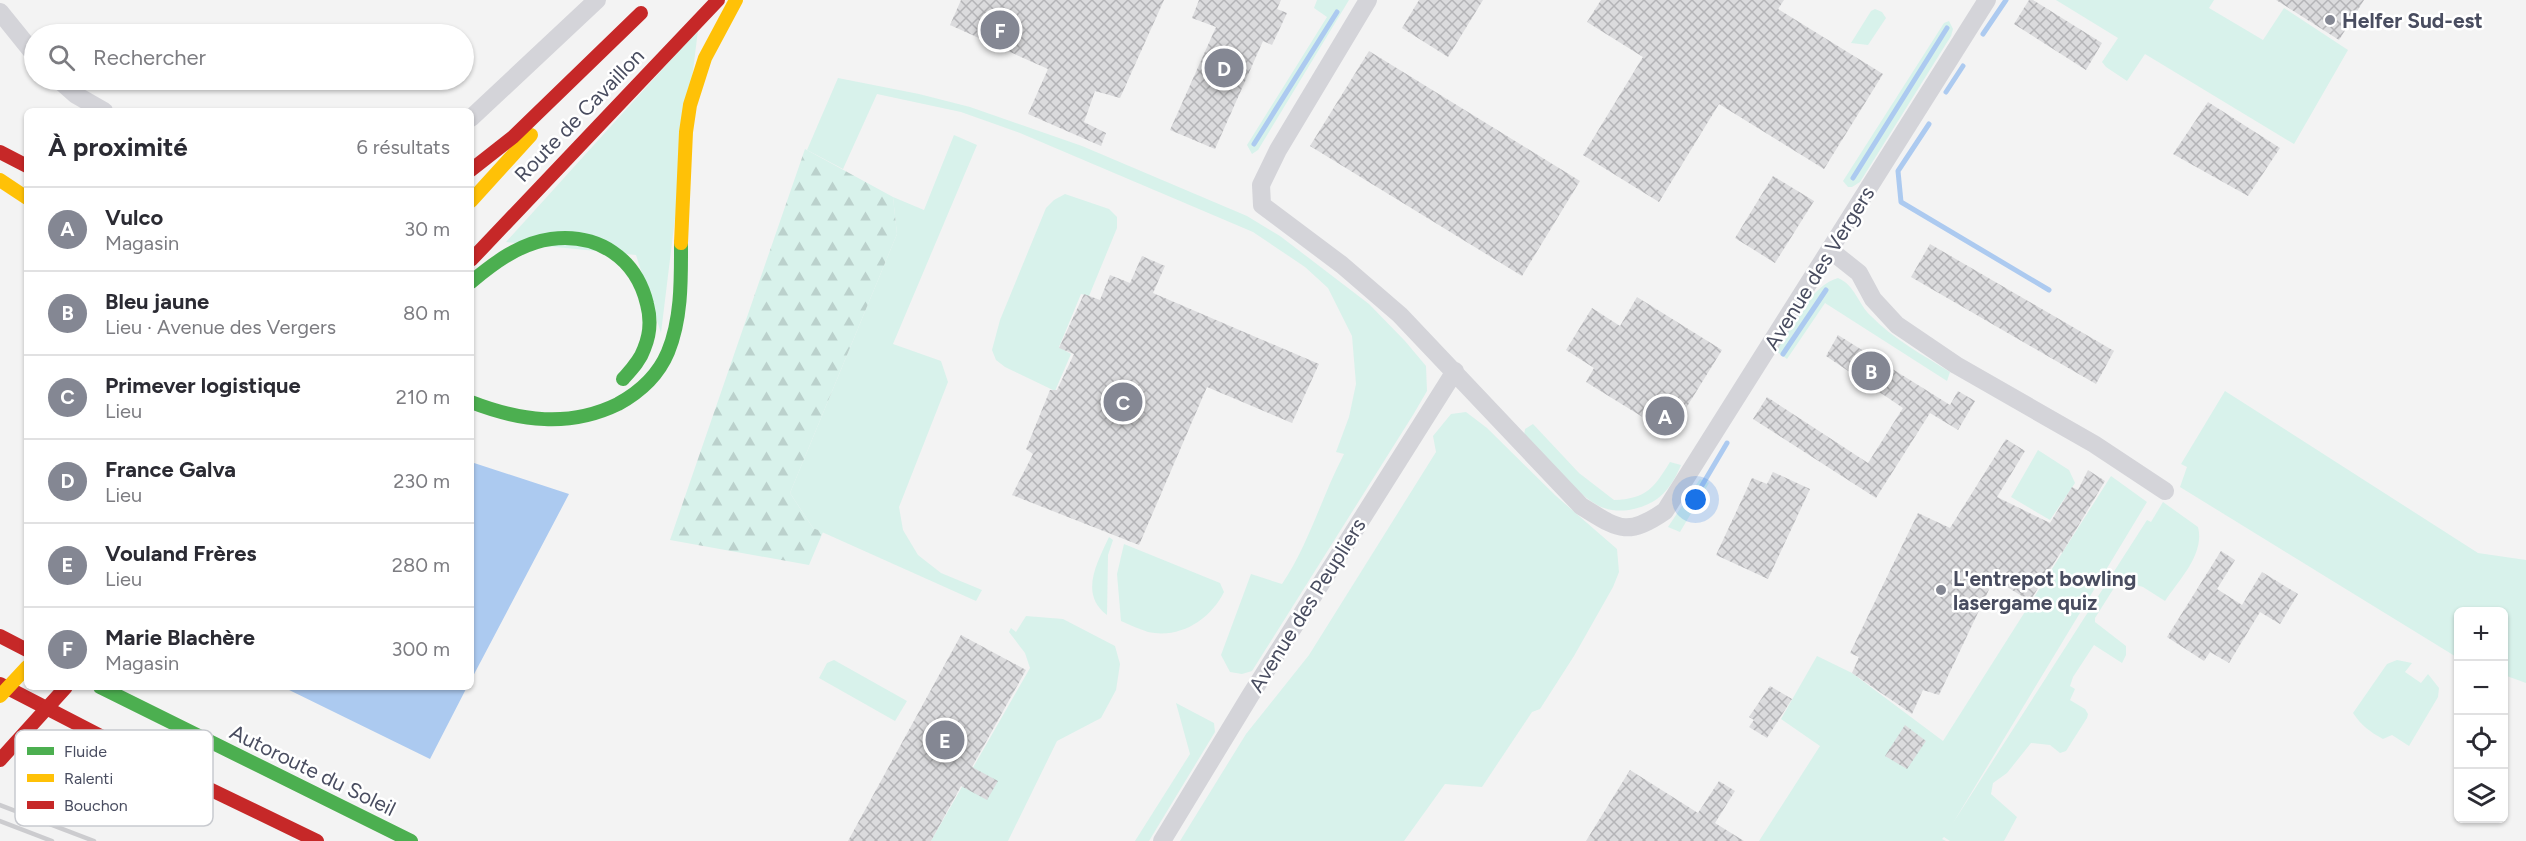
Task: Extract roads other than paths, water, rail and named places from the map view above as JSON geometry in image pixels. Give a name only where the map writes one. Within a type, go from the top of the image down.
[{"type":"main road","name":"Route de Cavaillon","points":[[474,257],[718,0]]},
{"type":"main road","points":[[474,403],[527,418],[558,421],[594,415],[625,401],[649,382],[666,357],[676,324],[687,121],[700,71],[714,36],[736,0]]},
{"type":"main road","name":"Route de Cavaillon","points":[[474,168],[513,137],[645,10],[474,198]]},
{"type":"main road","points":[[0,145],[24,154]]},
{"type":"main road","points":[[0,152],[24,164]]},
{"type":"main road","points":[[0,174],[24,185]]},
{"type":"main road","points":[[0,180],[24,196]]},
{"type":"main road","points":[[474,280],[502,258],[549,239],[580,239],[617,253],[630,267],[641,285],[648,307],[649,326],[646,345],[635,366],[611,387]]},
{"type":"main road","points":[[0,636],[24,648]]},
{"type":"main road","points":[[0,696],[24,670]]},
{"type":"main road","points":[[0,684],[89,730]]},
{"type":"main road","points":[[27,730],[63,690]]},
{"type":"main road","name":"Autoroute du Soleil","points":[[106,690],[187,730]]},
{"type":"main road","points":[[0,760],[15,743]]},
{"type":"main road","name":"Autoroute du Soleil","points":[[213,743],[411,841]]},
{"type":"main road","points":[[213,791],[317,841]]},
{"type":"street","points":[[474,115],[597,0]]},
{"type":"street","points":[[1368,0],[1278,150],[1262,185],[1262,205],[1342,266],[1392,308],[1455,372]]},
{"type":"street","name":"Avenue des Vergers","points":[[1455,372],[1581,506],[1611,524],[1625,529],[1641,525],[1665,511],[1987,0]]},
{"type":"street","points":[[0,12],[24,42]]},
{"type":"street","points":[[70,90],[99,108]]},
{"type":"street","points":[[1830,250],[1859,273],[1873,299],[1897,325],[1956,365],[2094,444],[2165,491]]},
{"type":"street","name":"Avenue des Peupliers","points":[[1162,841],[1250,696],[1455,372]]},
{"type":"water","points":[[474,463],[569,494],[474,674]]},
{"type":"water","points":[[289,690],[465,690],[430,759]]},
{"type":"waterway","points":[[1983,34],[2006,0]]},
{"type":"waterway","points":[[1254,144],[1337,12]]},
{"type":"waterway","points":[[1853,178],[1947,28]]},
{"type":"waterway","points":[[1946,92],[1963,66]]},
{"type":"waterway","points":[[1929,124],[1898,171],[1901,202],[2049,290]]},
{"type":"waterway","points":[[1783,354],[1826,290]]},
{"type":"waterway","points":[[1701,487],[1727,443]]},
{"type":"railway","points":[[0,805],[15,811]]},
{"type":"railway","points":[[0,821],[52,841]]},
{"type":"railway","points":[[55,826],[94,841]]},
{"type":"place","name":"Helfer Sud-est","points":[[2330,20]]},
{"type":"place","name":"Marie Blachère","points":[[1000,30]]},
{"type":"place","name":"France Galva","points":[[1224,68]]},
{"type":"place","name":"Bleu jaune","points":[[1871,371]]},
{"type":"place","name":"Primever logistique","points":[[1123,402]]},
{"type":"place","name":"Vulco","points":[[1665,416]]},
{"type":"place","name":"L'entrepot bowling lasergame quiz","points":[[1941,590]]},
{"type":"place","name":"Vouland Frères","points":[[945,740]]}]
